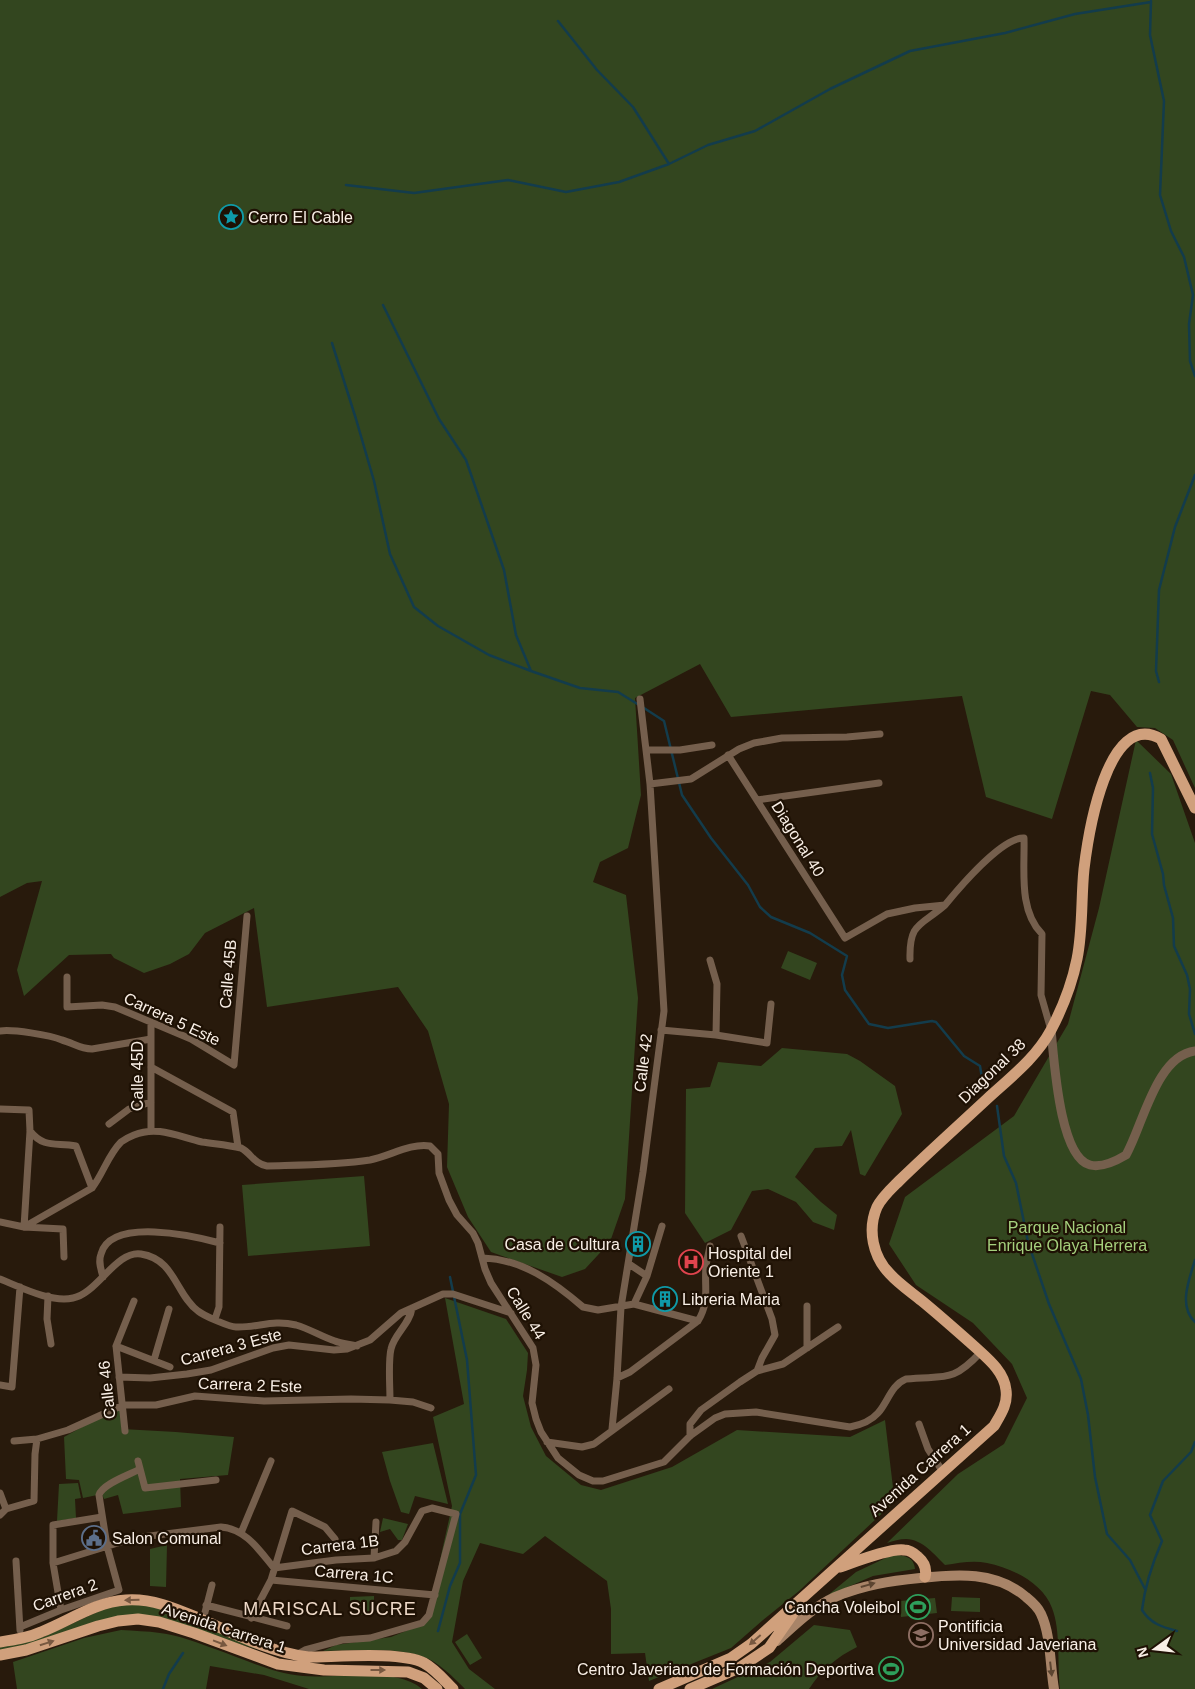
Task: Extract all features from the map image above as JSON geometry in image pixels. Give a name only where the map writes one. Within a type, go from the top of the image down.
[{"type":"main road","name":"Diagonal 38","points":[[981,1352],[890,1275],[882,1264],[875,1252],[872,1236],[877,1207],[887,1193],[1033,1057],[1051,1030],[1068,994],[1077,958],[1084,868],[1096,802],[1113,758],[1124,743],[1141,734],[1154,735],[1161,739],[1195,808]]},
{"type":"main road","name":"Avenida Carrera 1","points":[[659,1689],[731,1658],[751,1644],[994,1426],[1003,1411],[1006,1401],[1006,1389],[1003,1378],[996,1367],[981,1352]]},
{"type":"main road","points":[[836,1568],[891,1551],[904,1550],[915,1554],[924,1562],[925,1577]]},
{"type":"main road","points":[[769,1648],[816,1608],[836,1597],[880,1582],[966,1575],[983,1577],[1007,1584],[1022,1594],[1040,1613],[1046,1628],[1054,1689]]},
{"type":"main road","name":"Avenida Carrera 1","points":[[690,1689],[739,1668],[769,1648],[805,1597]]},
{"type":"main road","name":"Avenida Carrera 1","points":[[0,1642],[20,1639],[42,1632],[100,1605],[127,1600],[154,1602],[171,1606],[252,1642],[295,1656],[308,1658],[407,1657],[426,1664],[453,1689]]},
{"type":"main road","name":"Avenida Carrera 1","points":[[0,1655],[26,1650],[111,1623],[138,1619],[159,1622],[194,1633],[278,1664],[324,1670],[408,1672],[424,1678],[437,1689]]},
{"type":"street","name":"Calle 42","points":[[612,1429],[621,1307],[629,1264],[664,998],[650,784],[640,699]]},
{"type":"street","points":[[650,784],[691,779],[728,755],[754,743],[782,738],[848,737],[880,734]]},
{"type":"street","points":[[646,750],[680,750],[712,745]]},
{"type":"street","name":"Diagonal 40","points":[[728,755],[844,938],[887,914],[915,908],[945,905]]},
{"type":"street","points":[[757,800],[879,783]]},
{"type":"street","points":[[910,959],[910,942],[918,925],[945,905],[967,879],[1000,848],[1020,838],[1024,838],[1022,872],[1025,897],[1034,926],[1042,934],[1041,995],[1051,1030],[1058,1090],[1067,1136],[1073,1150],[1081,1160],[1090,1165],[1104,1165],[1126,1155],[1162,1075],[1181,1054],[1195,1051]]},
{"type":"street","name":"Calle 45B","points":[[234,1065],[247,916]]},
{"type":"street","points":[[710,960],[717,984],[716,1035]]},
{"type":"street","name":"Carrera 5 Este","points":[[67,977],[67,1007],[102,1004],[115,1007],[191,1039],[234,1065]]},
{"type":"street","points":[[661,1030],[716,1035],[767,1043],[771,1004]]},
{"type":"street","name":"Calle 45D","points":[[151,1022],[151,1130]]},
{"type":"street","name":"Carrera 5 Este","points":[[1,1031],[15,1030],[61,1039],[82,1049],[151,1039]]},
{"type":"street","points":[[24,1227],[92,1188],[100,1178],[113,1152],[120,1143],[128,1138],[151,1130],[171,1133],[202,1142],[238,1147],[233,1112],[151,1067]]},
{"type":"street","points":[[109,1124],[129,1109],[151,1102]]},
{"type":"street","points":[[0,1109],[29,1110],[30,1131],[24,1227]]},
{"type":"street","points":[[30,1131],[42,1142],[76,1146],[92,1188]]},
{"type":"street","name":"Calle 44","points":[[238,1147],[246,1151],[258,1164],[267,1166],[366,1160],[420,1145],[430,1146],[438,1154],[439,1173],[449,1200],[473,1233],[491,1283],[531,1343],[536,1358],[532,1403],[536,1419],[547,1442],[558,1458],[579,1475],[592,1481],[603,1482],[664,1462],[690,1436],[715,1418],[732,1412],[756,1412],[850,1427],[860,1425],[878,1413],[895,1387],[902,1381],[906,1379],[952,1376],[981,1352]]},
{"type":"street","points":[[0,1222],[24,1227],[63,1229],[64,1257]]},
{"type":"street","points":[[634,1304],[646,1276],[662,1226]]},
{"type":"street","points":[[215,1319],[219,1307],[220,1227]]},
{"type":"street","points":[[103,1277],[99,1260],[101,1252],[105,1245],[113,1239],[128,1232],[164,1232],[220,1243]]},
{"type":"street","points":[[741,1236],[775,1330],[775,1335],[757,1371]]},
{"type":"street","points":[[617,1378],[630,1372],[698,1321],[705,1310],[706,1266],[710,1246]]},
{"type":"street","points":[[0,1279],[38,1294],[71,1299],[103,1277],[124,1258],[138,1253],[146,1255],[163,1265],[198,1311],[234,1328],[266,1323],[281,1323],[297,1326],[337,1342],[358,1346]]},
{"type":"street","points":[[483,1258],[502,1260],[530,1270],[560,1287],[587,1309],[598,1310],[634,1304],[698,1321]]},
{"type":"street","points":[[629,1264],[646,1276]]},
{"type":"street","points":[[0,1384],[12,1387],[20,1287]]},
{"type":"street","name":"Carrera 3 Este","points":[[119,1377],[150,1378],[211,1370],[273,1348],[289,1345],[334,1350],[347,1349],[370,1340],[400,1313],[443,1294],[453,1294],[511,1313]]},
{"type":"street","points":[[48,1296],[47,1319],[51,1344]]},
{"type":"street","points":[[134,1301],[116,1346],[170,1366]]},
{"type":"street","points":[[807,1306],[807,1348]]},
{"type":"street","points":[[390,1400],[390,1350],[394,1340],[411,1315],[412,1308]]},
{"type":"street","points":[[154,1360],[169,1309]]},
{"type":"street","points":[[690,1436],[690,1424],[701,1410],[757,1371],[783,1364],[838,1326]]},
{"type":"street","name":"Calle 46","points":[[116,1346],[125,1431]]},
{"type":"street","points":[[547,1442],[577,1446],[594,1444],[668,1389]]},
{"type":"street","name":"Carrera 2 Este","points":[[14,1441],[37,1439],[87,1422],[122,1406],[156,1405],[195,1396],[264,1402],[351,1398],[413,1402],[431,1408]]},
{"type":"street","points":[[919,1424],[928,1449],[943,1472]]},
{"type":"street","points":[[0,1515],[6,1509],[34,1502],[37,1439]]},
{"type":"street","points":[[138,1460],[145,1488],[216,1480]]},
{"type":"street","points":[[242,1533],[271,1461]]},
{"type":"street","points":[[107,1546],[99,1495],[100,1490],[140,1469]]},
{"type":"street","points":[[0,1493],[6,1509]]},
{"type":"street","name":"Carrera 1B","points":[[274,1568],[336,1560],[374,1558],[396,1550],[406,1542],[422,1511],[432,1508],[456,1514],[435,1595]]},
{"type":"street","points":[[252,1618],[271,1580],[292,1511],[325,1527],[335,1539]]},
{"type":"street","points":[[62,1610],[53,1563],[53,1525],[102,1517]]},
{"type":"street","points":[[374,1558],[376,1522]]},
{"type":"street","points":[[53,1563],[134,1538],[221,1527],[242,1533],[274,1568]]},
{"type":"street","name":"Carrera 2","points":[[20,1627],[119,1590],[107,1546]]},
{"type":"street","points":[[16,1561],[20,1639]]},
{"type":"street","name":"Carrera 1C","points":[[271,1580],[435,1595]]},
{"type":"street","points":[[203,1620],[212,1585]]},
{"type":"street","points":[[295,1656],[305,1650],[342,1640],[370,1638],[422,1623],[430,1615],[435,1595]]},
{"type":"street","points":[[206,1605],[287,1626]]},
{"type":"green space","points":[[0,0],[1195,0],[1195,788],[1173,740],[1155,728],[1137,727],[1110,695],[1091,691],[1052,819],[986,797],[962,696],[731,717],[700,664],[635,698],[641,795],[628,848],[600,862],[593,882],[626,895],[638,998],[625,1199],[610,1242],[585,1269],[562,1277],[491,1252],[468,1217],[447,1167],[449,1104],[428,1031],[398,987],[267,1007],[254,908],[205,933],[189,954],[170,964],[144,973],[114,958],[111,954],[69,955],[24,996],[17,970],[42,881],[27,883],[0,897]]},
{"type":"green space","name":"Parque Nacional Enrique Olaya Herrera","points":[[1136,740],[1171,774],[1195,843],[1195,1689],[1060,1689],[1058,1637],[1055,1617],[1048,1599],[1034,1584],[1026,1578],[997,1565],[971,1562],[945,1565],[928,1548],[912,1540],[901,1539],[887,1543],[958,1474],[1004,1444],[1027,1398],[1012,1364],[973,1323],[916,1285],[889,1244],[905,1197],[1014,1116],[1068,1024],[1099,908]]},
{"type":"green space","points":[[788,951],[817,963],[810,980],[781,968]]},
{"type":"green space","points":[[782,1048],[847,1054],[860,1061],[895,1086],[902,1114],[865,1176],[860,1174],[851,1130],[842,1146],[815,1148],[795,1177],[837,1215],[834,1230],[813,1222],[796,1202],[768,1189],[752,1191],[731,1230],[705,1243],[685,1213],[686,1089],[710,1087],[718,1062],[761,1066]]},
{"type":"green space","points":[[364,1176],[370,1246],[248,1256],[242,1185]]},
{"type":"green space","points":[[445,1298],[506,1319],[528,1353],[523,1396],[531,1427],[546,1456],[581,1485],[601,1490],[672,1467],[737,1430],[850,1437],[885,1420],[894,1496],[892,1504],[799,1591],[731,1648],[649,1681],[645,1653],[611,1654],[611,1609],[607,1581],[545,1536],[523,1554],[480,1543],[463,1581],[452,1642],[469,1669],[495,1689],[465,1689],[445,1670],[427,1658],[410,1653],[373,1650],[323,1651],[336,1645],[391,1637],[426,1623],[452,1506],[433,1417],[464,1404]]},
{"type":"green space","points":[[120,1406],[122,1429],[234,1437],[228,1475],[180,1479],[181,1507],[123,1514],[118,1495],[104,1499],[102,1494],[83,1498],[79,1480],[66,1479],[64,1437]]},
{"type":"green space","points":[[433,1443],[448,1504],[415,1496],[409,1514],[401,1512],[382,1452]]},
{"type":"green space","points":[[78,1483],[81,1498],[75,1499],[76,1518],[57,1521],[59,1484]]},
{"type":"green space","points":[[383,1518],[408,1524],[402,1540],[398,1540],[390,1529],[380,1532]]},
{"type":"green space","points":[[167,1545],[166,1587],[150,1586],[150,1549]]},
{"type":"green space","points":[[892,1555],[904,1556],[910,1559],[913,1561],[915,1569],[873,1576],[827,1596],[856,1572]]},
{"type":"green space","points":[[374,1596],[374,1614],[350,1615],[350,1597]]},
{"type":"green space","points":[[952,1597],[980,1598],[980,1612],[951,1611]]},
{"type":"green space","name":"Cancha Voleibol","points":[[935,1598],[937,1613],[901,1617],[900,1601]]},
{"type":"green space","points":[[123,1604],[143,1604],[172,1612],[263,1651],[154,1618],[0,1652],[0,1647],[43,1637],[104,1609]]},
{"type":"green space","points":[[814,1625],[850,1630],[857,1647],[830,1665],[809,1689],[712,1689],[770,1662]]},
{"type":"green space","points":[[121,1630],[167,1634],[195,1642],[269,1669],[291,1674],[303,1676],[382,1676],[411,1682],[422,1689],[309,1689],[264,1675],[210,1666],[206,1689],[17,1689],[13,1662],[84,1638]]},
{"type":"green space","points":[[467,1634],[482,1658],[470,1665],[455,1642]]},
{"type":"waterway","points":[[1151,1],[1150,35],[1164,101],[1160,195],[1171,231],[1184,257],[1193,295],[1189,324],[1190,361],[1195,376]]},
{"type":"waterway","points":[[346,185],[414,193],[508,180],[566,192],[619,182],[669,164],[708,145],[755,131],[830,89],[910,51],[1005,33],[1075,14],[1151,2]]},
{"type":"waterway","points":[[558,21],[597,70],[633,107],[669,164]]},
{"type":"waterway","points":[[383,305],[439,419],[466,460],[504,570],[516,635],[531,671],[580,688],[618,692],[639,705]]},
{"type":"waterway","points":[[332,343],[374,481],[390,554],[414,607],[438,626],[489,655],[531,671]]},
{"type":"waterway","points":[[1159,682],[1156,671],[1159,590],[1175,527],[1195,475]]},
{"type":"waterway","points":[[644,708],[664,721],[682,795],[711,838],[748,885],[760,907],[771,917],[810,933],[847,956],[842,975],[845,990],[869,1024],[888,1028],[936,1022],[964,1056],[980,1066],[983,1084]]},
{"type":"waterway","points":[[1150,773],[1153,788],[1152,834],[1173,918],[1174,946],[1187,975],[1190,989],[1189,1014],[1195,1034]]},
{"type":"waterway","points":[[997,1106],[1004,1156],[1016,1183],[1028,1242],[1049,1304],[1081,1379],[1088,1415],[1095,1477],[1107,1534],[1130,1560],[1145,1589]]},
{"type":"waterway","points":[[1195,1260],[1186,1292],[1187,1308],[1195,1322]]},
{"type":"waterway","points":[[438,1631],[450,1586],[460,1563],[460,1514],[476,1475],[467,1360],[450,1277]]},
{"type":"waterway","points":[[1177,1631],[1157,1624],[1149,1619],[1142,1610],[1149,1575],[1162,1541],[1150,1515],[1163,1481],[1191,1452],[1195,1442]]},
{"type":"waterway","points":[[163,1689],[169,1674],[183,1653]]},
{"type":"place","name":"Cerro El Cable","points":[[231,217]]},
{"type":"place","name":"Casa de Cultura","points":[[638,1244]]},
{"type":"place","name":"Hospital del Oriente 1","points":[[691,1262]]},
{"type":"place","name":"Libreria Maria","points":[[665,1299]]},
{"type":"place","name":"Salon Comunal","points":[[94,1538]]},
{"type":"place","name":"Cancha Voleibol","points":[[918,1607]]},
{"type":"place","name":"Pontificia Universidad Javeriana","points":[[921,1635]]},
{"type":"place","name":"Centro Javeriano de Formación Deportiva","points":[[891,1669]]},
{"type":"district","name":"MARISCAL SUCRE","points":[[330,1609]]}]
